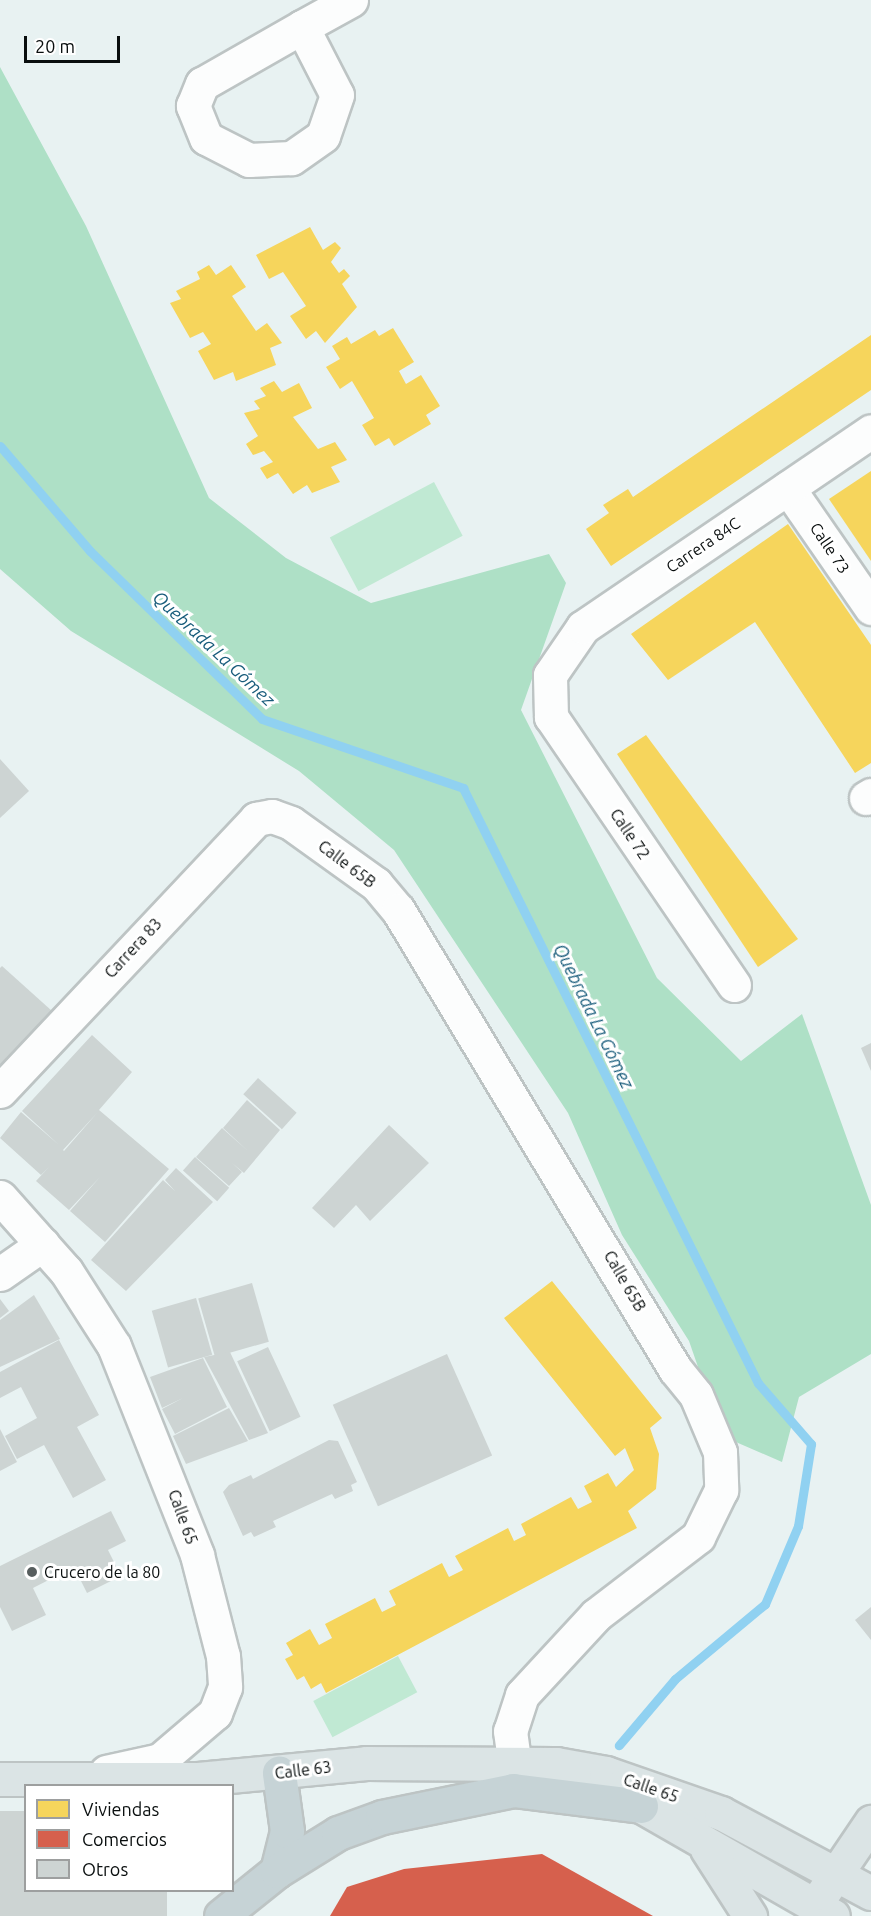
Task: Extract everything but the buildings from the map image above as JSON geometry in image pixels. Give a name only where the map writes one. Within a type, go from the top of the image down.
[{"type":"highway","points":[[278,1871],[287,1831],[279,1773]]},
{"type":"highway","points":[[221,1916],[278,1871],[338,1833],[478,1793],[548,1790],[641,1806]]},
{"type":"main road","name":"Calle 63","points":[[0,1779],[66,1781],[279,1773],[366,1763],[514,1761],[606,1773]]},
{"type":"main road","name":"Calle 65","points":[[606,1773],[641,1806],[819,1913]]},
{"type":"main road","name":"Calle 65","points":[[606,1773],[721,1813],[871,1893]]},
{"type":"main road","points":[[819,1913],[835,1873],[871,1822]]},
{"type":"main road","points":[[703,1842],[750,1916]]},
{"type":"street","points":[[302,27],[337,95],[323,136],[291,158],[249,160],[206,138],[193,106],[202,84],[302,27],[351,0]]},
{"type":"street","name":"Carrera 84C","points":[[550,675],[583,627],[871,431]]},
{"type":"street","name":"Calle 73","points":[[788,488],[871,608]]},
{"type":"street","name":"Calle 72","points":[[550,675],[551,717],[734,985]]},
{"type":"street","name":"Carrera 83","points":[[0,1091],[241,830],[272,816]]},
{"type":"street","name":"Calle 65B","points":[[272,816],[291,823],[376,884],[398,910],[675,1369],[696,1395],[720,1452],[721,1490],[698,1537],[596,1615],[522,1695],[510,1731],[514,1761]]},
{"type":"street","name":"Calle 65","points":[[0,1197],[43,1244],[95,1311],[114,1346],[197,1555],[226,1673],[215,1713],[160,1760],[66,1781]]},
{"type":"street","points":[[0,1274],[43,1244]]},
{"type":"green space","points":[[0,67],[86,226],[209,498],[286,558],[371,603],[549,554],[566,583],[521,710],[657,978],[741,1061],[802,1014],[871,1205],[871,1354],[799,1397],[782,1462],[722,1436],[689,1341],[622,1235],[568,1113],[394,850],[299,771],[71,631],[0,569]]},
{"type":"green space","points":[[434,482],[463,536],[358,591],[330,537]]},
{"type":"green space","points":[[398,1656],[417,1692],[332,1737],[313,1701]]},
{"type":"waterway","name":"Quebrada La Gómez","points":[[0,446],[90,551],[262,719],[463,788],[758,1383],[811,1444],[798,1526],[765,1604],[675,1679],[619,1745]]},
{"type":"place","name":"Crucero de la 80","points":[[32,1572]]}]
